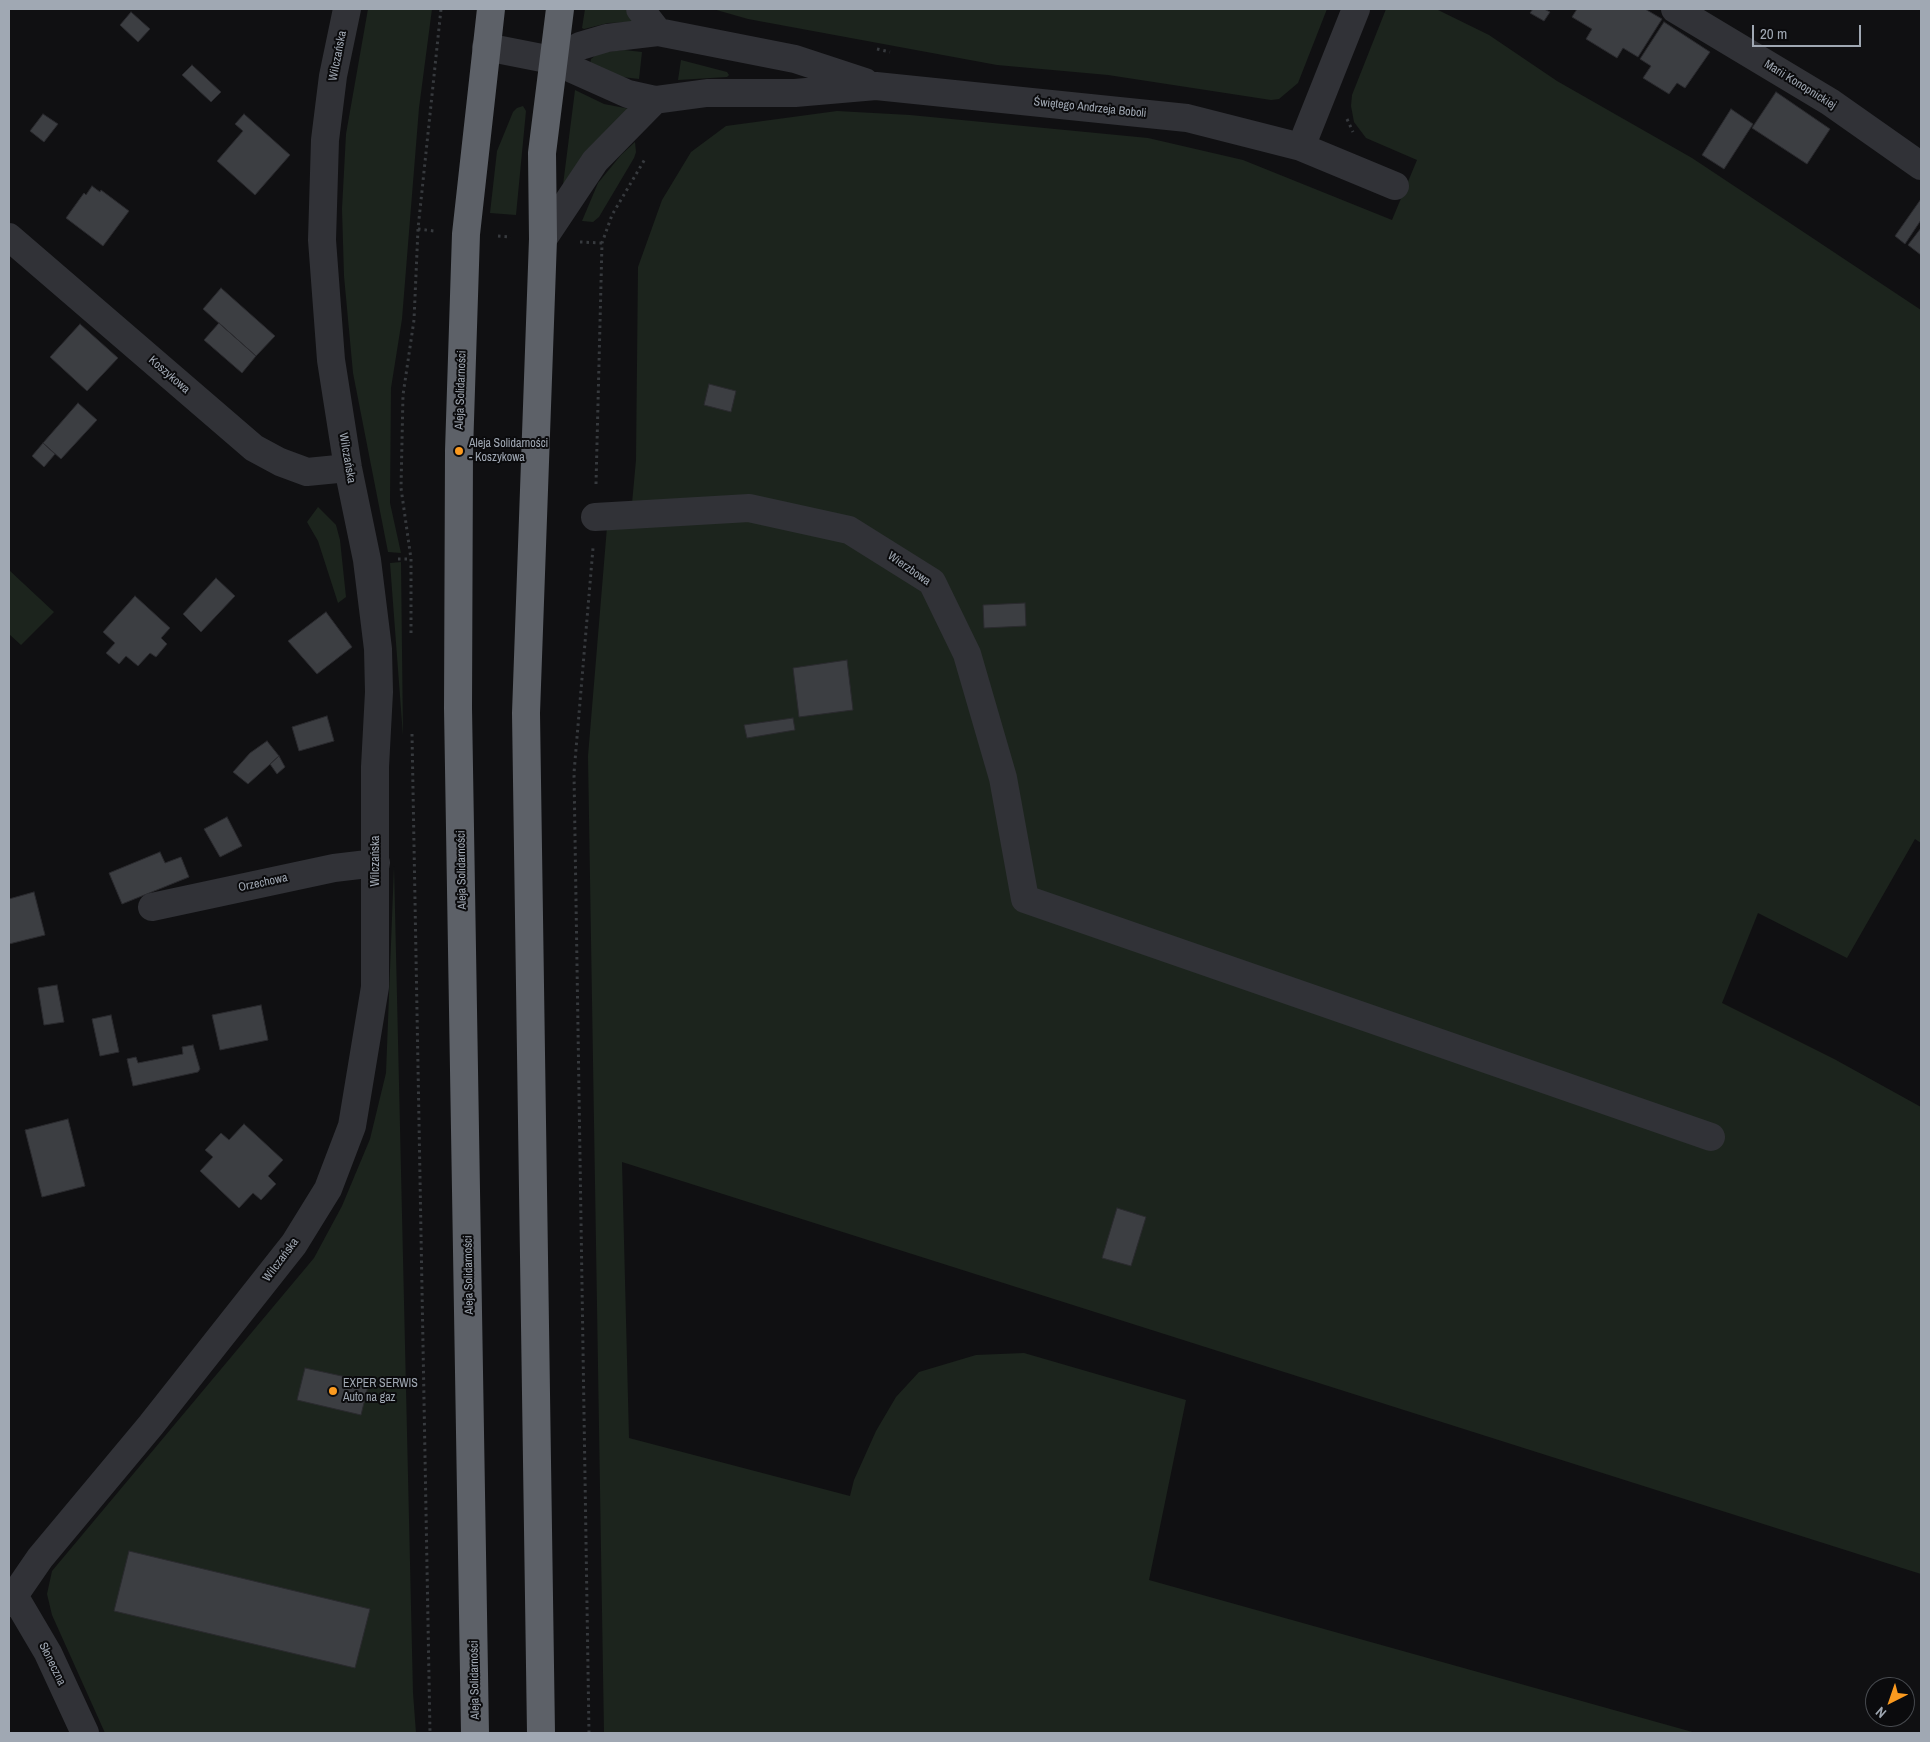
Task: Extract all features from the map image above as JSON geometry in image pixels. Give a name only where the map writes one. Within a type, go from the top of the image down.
[{"type":"highway","name":"Aleja Solidarności","points":[[475,1733],[458,708],[459,471],[466,234],[491,9]]},
{"type":"highway","points":[[541,1733],[526,713],[543,239],[542,153],[552,60],[560,9]]},
{"type":"street","name":"WiIczańska","points":[[12,1600],[40,1558],[151,1425],[294,1244],[328,1189],[352,1126],[366,1053],[375,988],[375,767],[379,692],[378,650],[367,560],[348,468],[331,360],[322,240],[325,140],[334,76],[347,9]]},
{"type":"street","points":[[640,9],[658,32]]},
{"type":"street","points":[[1300,147],[1356,9]]},
{"type":"street","name":"Marii Konopnickiej","points":[[1676,9],[1830,102],[1921,166]]},
{"type":"street","name":"Świętego Andrzeja Boboli","points":[[552,60],[580,46],[607,38],[658,32],[795,59],[876,86]]},
{"type":"street","name":"Świętego Andrzeja Boboli","points":[[486,47],[552,60],[628,94],[655,100],[707,93],[795,93],[876,86],[1187,118],[1300,147],[1395,186]]},
{"type":"street","points":[[543,239],[595,161],[655,100]]},
{"type":"street","name":"Koszykowa","points":[[9,237],[254,448],[280,462],[307,472],[348,468]]},
{"type":"street","name":"Wierzbowa","points":[[595,517],[749,508],[849,530],[932,582],[967,654],[1000,768],[1025,899],[1710,1137]]},
{"type":"street","name":"Orzechowa","points":[[152,907],[334,868],[376,863]]},
{"type":"street","name":"Słoneczna","points":[[12,1600],[48,1653],[85,1733]]},
{"type":"path","points":[[411,639],[411,559],[401,488],[402,395],[414,320],[418,229],[441,9]]},
{"type":"path","points":[[868,48],[897,53]]},
{"type":"path","points":[[1346,116],[1355,135]]},
{"type":"path","points":[[589,1733],[574,773],[595,517],[602,243],[612,214],[629,190],[647,156]]},
{"type":"path","points":[[412,729],[430,1733]]},
{"type":"shaded area","points":[[368,9],[432,9],[419,108],[402,319],[391,388],[390,503],[401,553],[388,552],[353,373],[344,276],[342,209],[346,134]]},
{"type":"shaded area","points":[[585,9],[625,9],[638,19],[636,22],[608,23],[584,29],[582,28]]},
{"type":"shaded area","points":[[713,9],[1327,9],[1298,83],[1279,99],[1271,100],[1108,75],[997,65],[748,19]]},
{"type":"shaded area","points":[[1386,9],[1436,9],[1489,35],[1557,81],[1692,158],[1921,310],[1921,843],[1915,839],[1847,958],[1758,913],[1722,1003],[1836,1060],[1921,1107],[1921,1574],[622,1162],[629,1438],[850,1496],[854,1480],[876,1431],[896,1397],[919,1372],[976,1355],[1024,1353],[1186,1400],[1149,1580],[1696,1733],[604,1733],[588,756],[607,527],[630,525],[636,460],[638,267],[662,200],[691,152],[726,126],[837,111],[910,115],[1148,138],[1243,160],[1392,220],[1417,160],[1366,138],[1354,122],[1351,106],[1352,95]]},
{"type":"shaded area","points":[[624,50],[642,52],[639,79],[622,77],[590,64],[591,59],[598,53]]},
{"type":"shaded area","points":[[681,60],[727,72],[729,75],[727,77],[678,80]]},
{"type":"shaded area","points":[[575,90],[604,104],[630,109],[563,185]]},
{"type":"shaded area","points":[[523,106],[526,111],[516,215],[490,213],[497,151],[513,112]]},
{"type":"shaded area","points":[[635,142],[636,152],[634,158],[599,217],[593,222],[582,221],[598,183],[621,155]]},
{"type":"shaded area","points":[[318,507],[336,525],[340,540],[346,597],[338,603],[318,541],[307,522]]},
{"type":"shaded area","points":[[401,562],[403,736],[390,563]]},
{"type":"shaded area","points":[[9,570],[54,612],[21,645],[9,634]]},
{"type":"shaded area","points":[[394,866],[413,1693],[416,1733],[105,1733],[52,1615],[47,1594],[52,1571],[314,1258],[342,1206],[370,1139],[386,1073]]},
{"type":"building","points":[[1533,9],[1544,9],[1550,12],[1544,21],[1530,13]]},
{"type":"building","points":[[1577,9],[1645,9],[1662,19],[1638,57],[1623,48],[1617,58],[1586,39],[1592,29],[1572,17]]},
{"type":"building","points":[[131,12],[150,29],[138,42],[120,25]]},
{"type":"building","points":[[1664,22],[1710,52],[1685,88],[1677,83],[1669,94],[1643,78],[1651,66],[1640,59]]},
{"type":"building","points":[[192,65],[221,92],[211,102],[182,75]]},
{"type":"building","points":[[1776,92],[1830,129],[1807,164],[1752,128]]},
{"type":"building","points":[[1731,109],[1753,124],[1724,169],[1702,155]]},
{"type":"building","points":[[43,114],[58,124],[44,142],[30,131]]},
{"type":"building","points":[[244,114],[290,155],[255,195],[217,161],[243,131],[235,124]]},
{"type":"building","points":[[92,186],[100,192],[101,190],[129,211],[103,246],[66,218],[84,193],[86,195]]},
{"type":"building","points":[[1921,199],[1921,220],[1905,244],[1895,236]]},
{"type":"building","points":[[1921,228],[1921,255],[1908,245]]},
{"type":"building","points":[[221,288],[275,336],[256,356],[203,309]]},
{"type":"building","points":[[219,323],[256,356],[242,373],[204,340]]},
{"type":"building","points":[[80,324],[118,358],[87,391],[50,357]]},
{"type":"building","points":[[709,384],[736,391],[731,412],[704,405]]},
{"type":"building","points":[[78,403],[97,420],[61,459],[43,443]]},
{"type":"building","points":[[43,443],[55,454],[44,467],[32,456]]},
{"type":"building","points":[[216,578],[235,596],[201,632],[183,614]]},
{"type":"building","points":[[135,596],[170,628],[161,638],[167,644],[156,657],[150,653],[138,666],[126,656],[119,664],[106,653],[115,643],[103,632]]},
{"type":"building","points":[[1025,603],[1026,626],[984,628],[983,605]]},
{"type":"building","points":[[326,612],[352,647],[317,674],[288,641]]},
{"type":"building","points":[[847,660],[853,710],[799,717],[793,668]]},
{"type":"building","points":[[327,716],[334,741],[299,751],[292,727]]},
{"type":"building","points":[[793,718],[795,730],[747,738],[744,725]]},
{"type":"building","points":[[267,741],[279,756],[248,784],[233,772],[250,753]]},
{"type":"building","points":[[279,756],[285,767],[277,774],[270,764]]},
{"type":"building","points":[[227,817],[242,846],[220,857],[204,829]]},
{"type":"building","points":[[160,852],[165,863],[181,857],[189,877],[122,904],[109,873]]},
{"type":"building","points":[[34,892],[45,935],[9,944],[9,899]]},
{"type":"building","points":[[57,985],[64,1022],[44,1025],[38,988]]},
{"type":"building","points":[[261,1005],[268,1040],[220,1050],[212,1015]]},
{"type":"building","points":[[111,1015],[119,1052],[100,1056],[92,1019]]},
{"type":"building","points":[[193,1045],[200,1069],[198,1072],[133,1086],[127,1059],[136,1057],[138,1063],[183,1054],[182,1047]]},
{"type":"building","points":[[68,1119],[85,1186],[42,1197],[25,1130]]},
{"type":"building","points":[[244,1124],[283,1160],[268,1176],[276,1184],[261,1200],[253,1193],[239,1208],[200,1171],[213,1157],[205,1150],[221,1133],[229,1140]]},
{"type":"building","points":[[1117,1208],[1146,1217],[1131,1266],[1102,1258]]},
{"type":"building","name":"EXPER SERWIS Auto na gaz","points":[[305,1368],[369,1382],[361,1415],[297,1400]]},
{"type":"building","points":[[129,1551],[370,1609],[355,1668],[114,1611]]},
{"type":"place","name":"Aleja Solidarności - Koszykowa","points":[[459,451]]},
{"type":"place","name":"EXPER SERWIS Auto na gaz","points":[[333,1391]]}]
